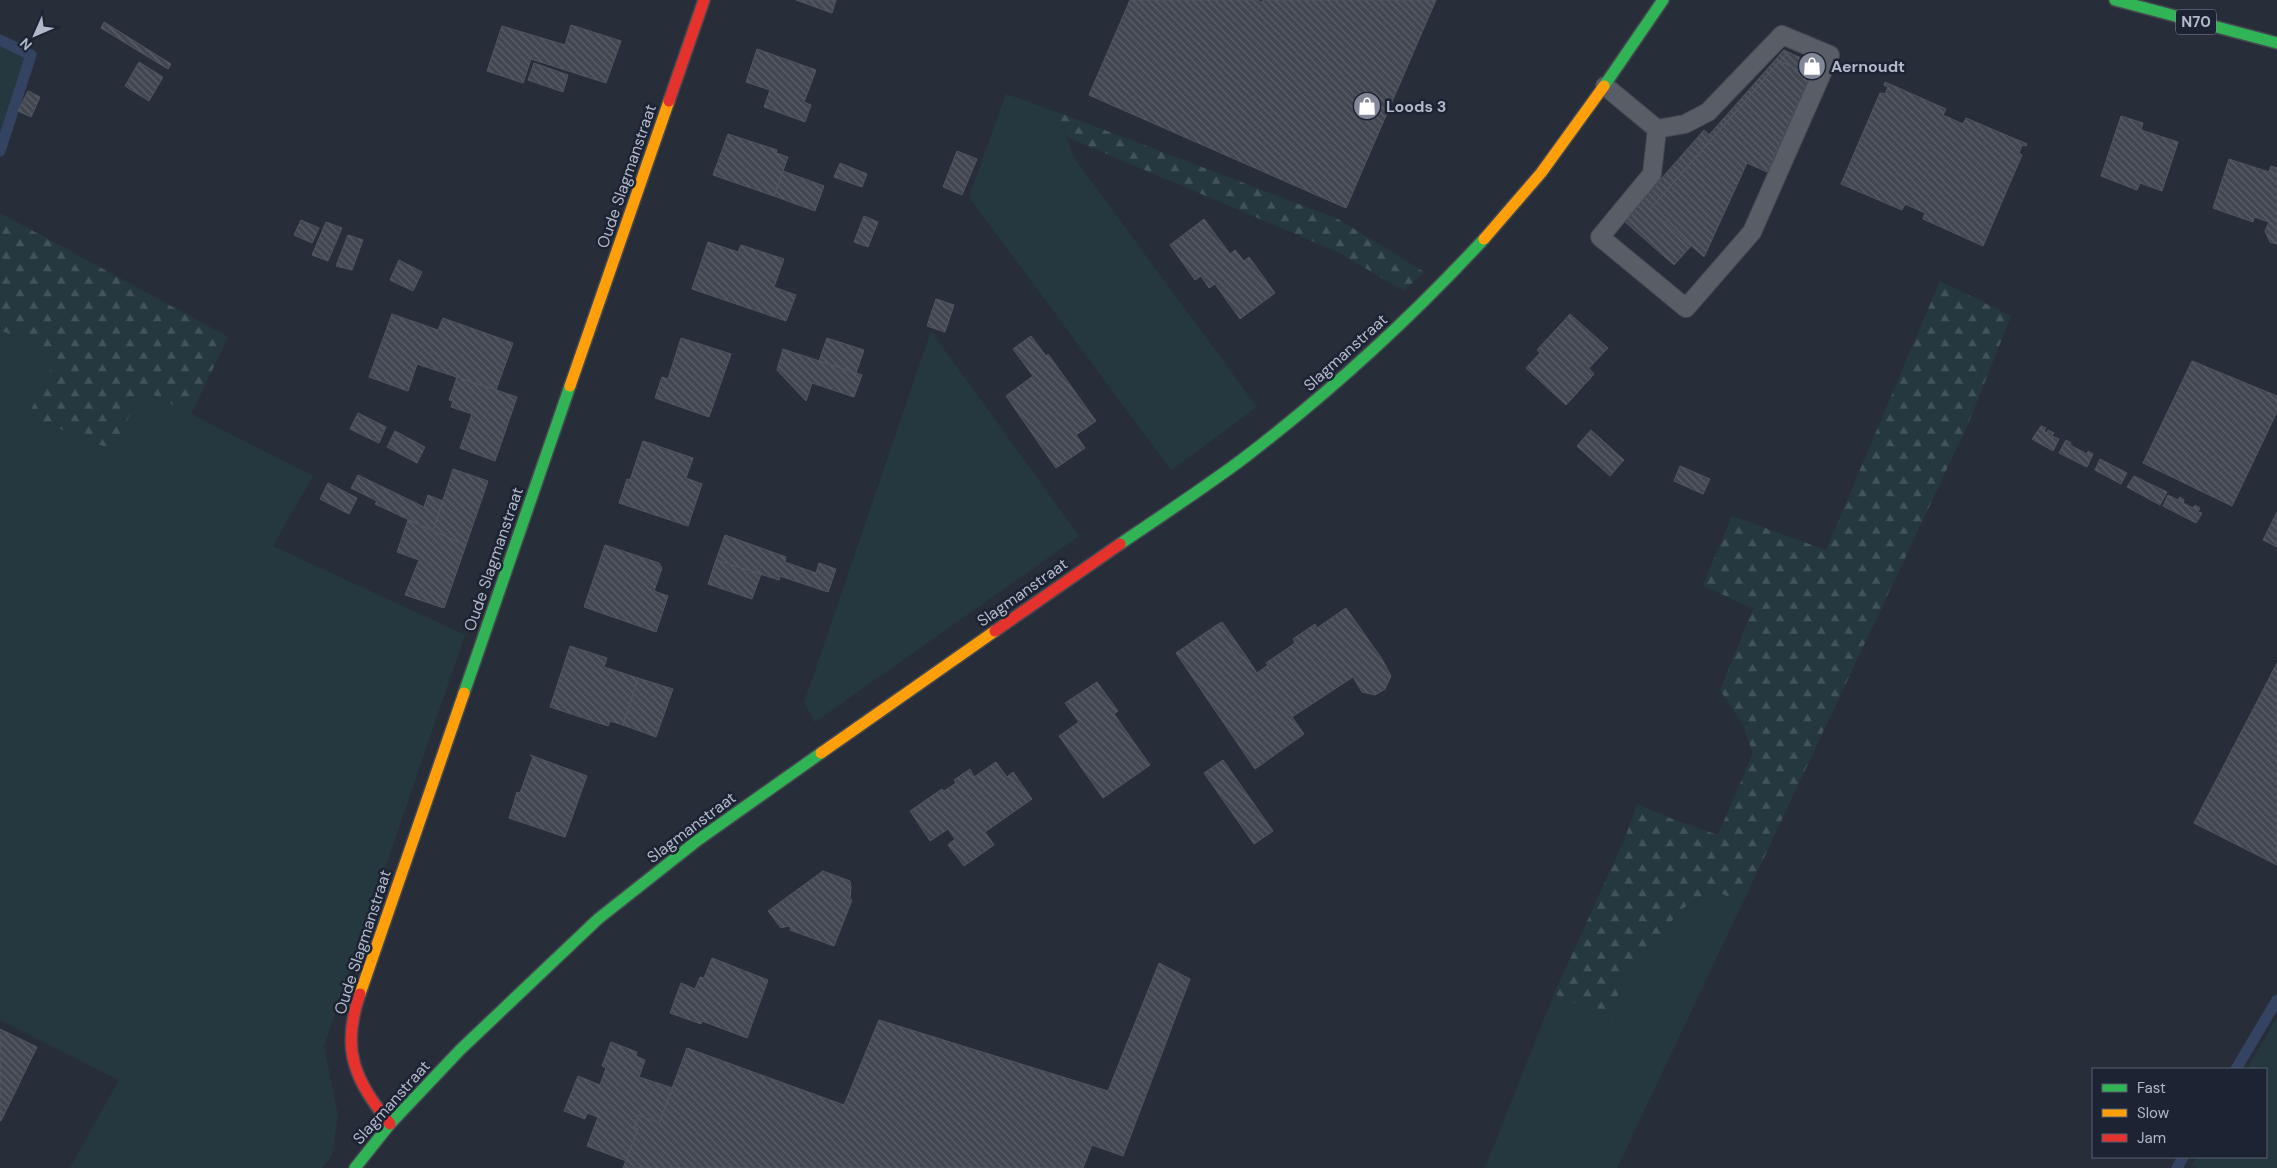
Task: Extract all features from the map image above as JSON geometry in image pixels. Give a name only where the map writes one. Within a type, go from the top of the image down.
[{"type":"main road","name":"Oude Slagmanstraat","points":[[390,1124],[366,1096],[354,1068],[350,1045],[352,1016],[704,0]]},
{"type":"main road","name":"Slagmanstraat","points":[[355,1168],[390,1124],[460,1050],[598,919],[690,846],[806,763],[1242,459],[1320,397],[1370,354],[1458,268],[1522,196],[1555,155],[1605,86],[1663,0]]},
{"type":"main road","name":"N70","points":[[2115,0],[2277,43]]},
{"type":"lane","points":[[1605,86],[1657,129],[1685,124],[1708,112],[1782,35],[1830,55],[1752,232],[1686,308],[1600,237],[1652,174],[1657,129]]},
{"type":"green space","points":[[0,43],[26,58],[0,137]]},
{"type":"green space","points":[[1006,94],[1057,112],[1074,158],[1257,407],[1171,470],[969,197]]},
{"type":"green space","points":[[1057,112],[1338,219],[1424,272],[1404,291],[1338,252],[1067,137]]},
{"type":"green space","points":[[0,213],[228,337],[191,414],[142,389],[113,450],[28,416],[58,355],[0,330]]},
{"type":"green space","points":[[1940,281],[2011,316],[1968,424],[1743,902],[1711,890],[1679,911],[1651,950],[1621,983],[1612,1020],[1554,994],[1625,838],[1637,804],[1718,835],[1753,753],[1743,725],[1720,690],[1753,609],[1703,585],[1732,516],[1826,550]]},
{"type":"green space","points":[[0,330],[59,355],[29,416],[113,450],[142,389],[313,476],[273,546],[465,635],[324,1046],[338,1116],[332,1155],[322,1168],[70,1168],[119,1080],[0,1020]]},
{"type":"green space","points":[[931,331],[1079,536],[815,722],[804,703]]},
{"type":"green space","points":[[1711,890],[1743,902],[1617,1168],[1485,1168],[1554,994],[1612,1020],[1621,983],[1651,950],[1679,911]]},
{"type":"green space","points":[[2277,1018],[2277,1168],[2198,1168],[2192,1165],[2196,1158],[2267,1158],[2267,1068],[2248,1068]]},
{"type":"building","points":[[796,0],[836,0],[832,13]]},
{"type":"building","points":[[1130,0],[1257,0],[1262,2],[1263,0],[1436,0],[1346,208],[1089,95]]},
{"type":"building","points":[[104,22],[171,64],[168,69],[101,28]]},
{"type":"building","points":[[571,25],[621,41],[606,83],[531,59],[523,83],[487,71],[502,26],[565,45]]},
{"type":"building","points":[[757,49],[816,70],[804,102],[811,105],[805,122],[764,107],[770,90],[746,82]]},
{"type":"building","points":[[1784,50],[1788,52],[1713,138],[1709,135]]},
{"type":"building","points":[[1788,52],[1816,65],[1810,76],[1780,61]]},
{"type":"building","points":[[1780,61],[1810,76],[1767,172],[1747,163],[1704,257],[1650,209]]},
{"type":"building","points":[[139,62],[163,77],[149,101],[125,86]]},
{"type":"building","points":[[534,63],[568,75],[563,92],[528,80]]},
{"type":"building","points":[[1885,82],[1946,109],[1943,115],[1963,124],[1966,118],[2027,144],[2026,146],[2022,145],[2019,153],[2022,155],[1983,246],[1923,219],[1925,213],[1905,204],[1902,210],[1841,184],[1880,93],[1885,94],[1888,87],[1884,85]]},
{"type":"building","points":[[28,91],[40,97],[31,117],[18,111]]},
{"type":"building","points":[[2121,116],[2143,123],[2141,130],[2178,142],[2162,191],[2140,183],[2137,190],[2101,176]]},
{"type":"building","points":[[1704,130],[1713,138],[1650,209],[1691,246],[1674,265],[1624,221]]},
{"type":"building","points":[[728,134],[777,150],[776,153],[788,157],[774,196],[713,175]]},
{"type":"building","points":[[957,151],[977,159],[962,195],[943,187]]},
{"type":"building","points":[[2229,159],[2269,172],[2271,166],[2277,168],[2277,244],[2270,242],[2265,231],[2269,222],[2254,217],[2253,222],[2213,208]]},
{"type":"building","points":[[840,163],[867,174],[862,187],[834,177]]},
{"type":"building","points":[[783,171],[824,186],[815,211],[774,196]]},
{"type":"building","points":[[864,216],[878,222],[868,247],[854,242]]},
{"type":"building","points":[[1204,219],[1230,254],[1235,250],[1244,261],[1249,257],[1275,293],[1240,319],[1215,284],[1209,288],[1201,276],[1195,280],[1170,245]]},
{"type":"building","points":[[301,220],[319,228],[312,243],[294,235]]},
{"type":"building","points":[[326,222],[342,228],[328,261],[312,255]]},
{"type":"building","points":[[348,235],[363,240],[352,270],[336,266]]},
{"type":"building","points":[[708,242],[738,252],[741,245],[784,259],[774,287],[796,295],[786,321],[692,289]]},
{"type":"building","points":[[399,260],[422,272],[413,291],[390,280]]},
{"type":"building","points":[[936,299],[954,305],[945,332],[927,326]]},
{"type":"building","points":[[392,314],[438,330],[443,318],[513,343],[496,390],[417,364],[408,391],[369,377]]},
{"type":"building","points":[[1570,314],[1608,348],[1589,368],[1594,374],[1566,405],[1526,368],[1540,353],[1537,350]]},
{"type":"building","points":[[1031,336],[1046,356],[1048,354],[1096,421],[1076,435],[1085,448],[1056,468],[1006,396],[1033,376],[1013,349]]},
{"type":"building","points":[[681,338],[731,354],[709,417],[655,398],[662,377],[668,379]]},
{"type":"building","points":[[827,338],[864,350],[856,373],[819,361]]},
{"type":"building","points":[[783,349],[862,375],[854,397],[812,383],[806,401],[777,370]]},
{"type":"building","points":[[2192,361],[2277,396],[2277,412],[2232,506],[2143,463]]},
{"type":"building","points":[[457,377],[517,397],[495,461],[460,448],[472,414],[451,407],[453,401],[449,400]]},
{"type":"building","points":[[358,413],[386,427],[379,443],[350,429]]},
{"type":"building","points":[[2041,426],[2046,428],[2044,431],[2047,433],[2048,430],[2054,433],[2052,436],[2059,439],[2053,451],[2032,439]]},
{"type":"building","points":[[1591,430],[1624,460],[1610,476],[1577,446]]},
{"type":"building","points":[[395,431],[425,447],[417,463],[387,447]]},
{"type":"building","points":[[2066,440],[2071,443],[2070,445],[2087,454],[2088,451],[2093,454],[2087,467],[2059,453]]},
{"type":"building","points":[[643,441],[693,458],[686,478],[702,484],[688,526],[619,503],[627,479],[630,480]]},
{"type":"building","points":[[2100,459],[2127,473],[2121,484],[2095,470]]},
{"type":"building","points":[[1680,466],[1710,479],[1703,494],[1674,481]]},
{"type":"building","points":[[453,469],[488,481],[466,545],[433,531]]},
{"type":"building","points":[[358,475],[424,507],[428,495],[443,501],[433,531],[375,504],[377,501],[351,488]]},
{"type":"building","points":[[2134,476],[2167,492],[2160,505],[2127,487]]},
{"type":"building","points":[[328,483],[357,498],[349,514],[320,499]]},
{"type":"building","points":[[2168,495],[2178,500],[2180,497],[2184,500],[2183,503],[2193,508],[2195,505],[2200,508],[2198,512],[2202,513],[2196,523],[2163,506]]},
{"type":"building","points":[[2277,512],[2277,547],[2263,540]]},
{"type":"building","points":[[408,520],[466,545],[444,608],[405,595],[419,560],[397,552]]},
{"type":"building","points":[[725,535],[786,557],[785,562],[816,573],[819,563],[836,569],[828,592],[780,576],[779,580],[716,560]]},
{"type":"building","points":[[605,545],[659,563],[662,568],[654,591],[668,596],[656,632],[584,607]]},
{"type":"building","points":[[716,560],[761,574],[752,599],[708,584]]},
{"type":"building","points":[[1346,608],[1382,659],[1391,676],[1385,689],[1375,695],[1362,692],[1353,677],[1292,717],[1304,734],[1255,769],[1176,653],[1215,626],[1239,661],[1246,656],[1257,673],[1268,665],[1266,663],[1295,643],[1293,639],[1315,624],[1317,628]]},
{"type":"building","points":[[1222,622],[1246,656],[1239,661],[1215,626]]},
{"type":"building","points":[[570,646],[607,658],[604,667],[638,678],[623,725],[610,721],[608,726],[550,707]]},
{"type":"building","points":[[2277,663],[2277,865],[2194,823]]},
{"type":"building","points":[[638,678],[673,689],[656,737],[623,725]]},
{"type":"building","points":[[1097,682],[1118,711],[1114,714],[1150,765],[1103,798],[1059,736],[1079,722],[1065,703]]},
{"type":"building","points":[[530,755],[587,776],[565,837],[509,818],[517,792],[520,793],[533,757]]},
{"type":"building","points":[[1223,760],[1273,831],[1254,844],[1204,773]]},
{"type":"building","points":[[996,762],[1007,777],[1013,772],[1032,799],[985,832],[994,845],[964,866],[948,845],[955,839],[948,829],[930,841],[910,811],[942,789],[944,791],[956,783],[954,780],[970,769],[974,777]]},
{"type":"building","points":[[823,871],[850,881],[850,899],[852,900],[834,946],[790,930],[791,928],[788,926],[781,928],[768,911]]},
{"type":"building","points":[[712,958],[768,980],[747,1038],[702,1021],[701,1024],[670,1013],[681,983],[695,989],[700,977],[704,978]]},
{"type":"building","points":[[1159,963],[1190,979],[1123,1156],[1092,1145],[1083,1168],[623,1168],[638,1129],[634,1127],[638,1115],[659,1123],[687,1048],[844,1105],[879,1020],[1108,1091]]},
{"type":"building","points":[[0,1029],[37,1047],[1,1121],[0,1121]]},
{"type":"building","points":[[611,1042],[637,1052],[636,1056],[645,1060],[639,1077],[673,1088],[659,1123],[638,1115],[634,1127],[638,1129],[626,1161],[587,1146],[598,1117],[587,1113],[585,1119],[564,1111],[578,1076],[600,1085],[606,1068],[602,1066]]},
{"type":"waterway","points":[[0,40],[31,55],[0,151]]},
{"type":"waterway","points":[[2237,1068],[2277,1000]]},
{"type":"waterway","points":[[2177,1168],[2182,1158]]},
{"type":"traffic: fast","points":[[1604,86],[1663,0]]},
{"type":"traffic: fast","points":[[2115,0],[2277,43]]},
{"type":"traffic: fast","points":[[1120,544],[1229,469],[1276,433],[1368,354],[1427,298],[1484,239]]},
{"type":"traffic: fast","points":[[464,693],[570,386]]},
{"type":"traffic: fast","points":[[355,1168],[390,1124],[460,1050],[598,919],[698,840],[821,753]]},
{"type":"traffic: slow","points":[[1484,239],[1541,173],[1604,86]]},
{"type":"traffic: slow","points":[[570,386],[669,101]]},
{"type":"traffic: slow","points":[[821,753],[995,631]]},
{"type":"traffic: slow","points":[[360,994],[464,693]]},
{"type":"traffic: jam","points":[[669,101],[704,0]]},
{"type":"traffic: jam","points":[[995,631],[1120,544]]},
{"type":"traffic: jam","points":[[360,994],[351,1032],[354,1064],[368,1093],[390,1124]]},
{"type":"place","name":"Aernoudt","points":[[1812,66]]},
{"type":"place","name":"Loods 3","points":[[1367,106]]}]
